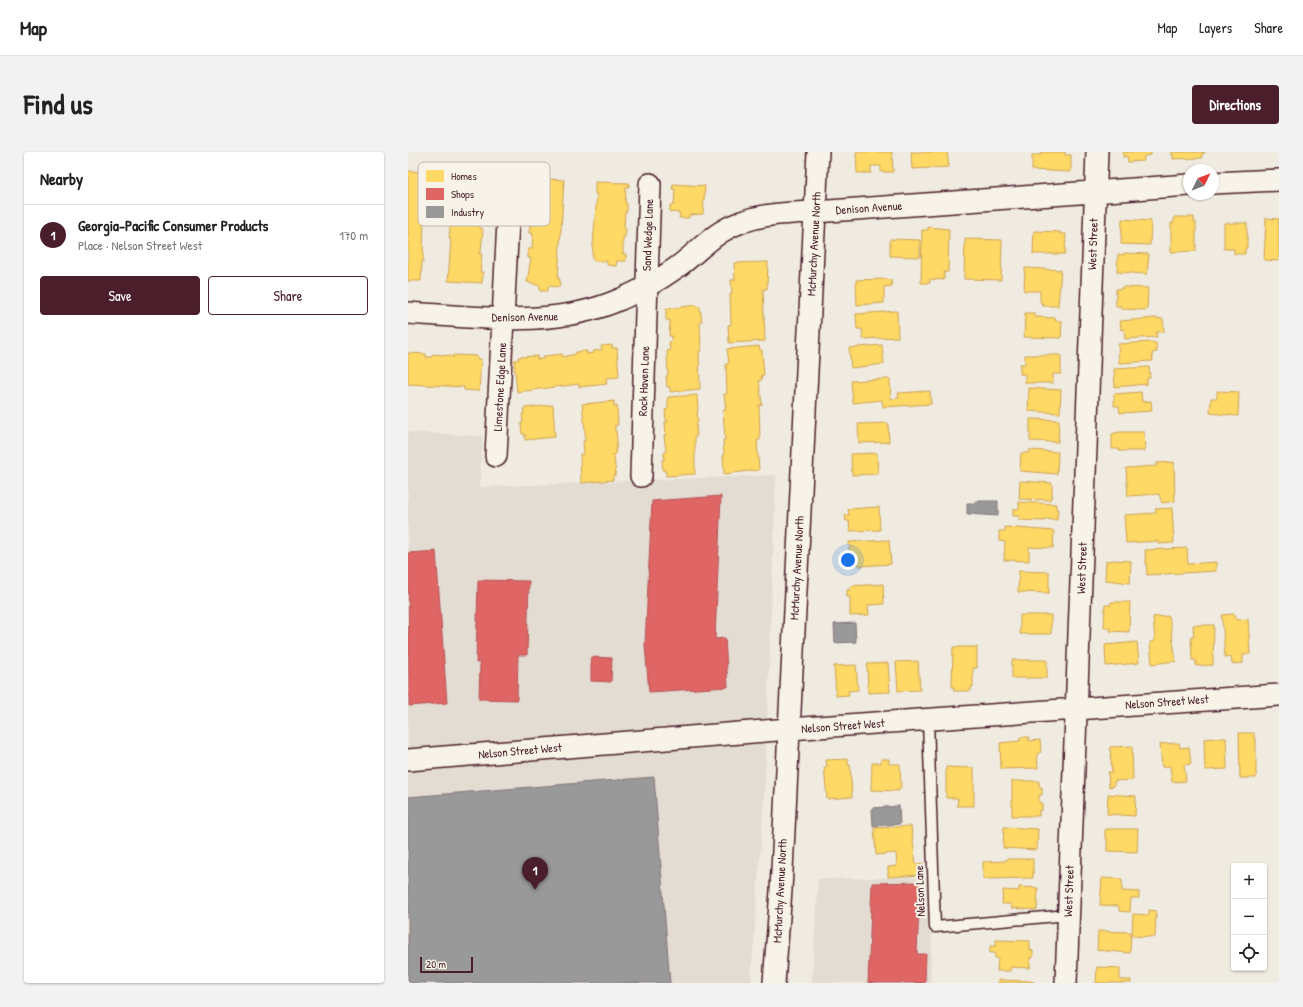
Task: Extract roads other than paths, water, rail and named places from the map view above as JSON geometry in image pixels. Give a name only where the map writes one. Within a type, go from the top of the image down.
[{"type":"street","name":"McMurchy Avenue North","points":[[774,983],[789,729],[818,152]]},
{"type":"street","name":"West Street","points":[[1066,983],[1097,152]]},
{"type":"street","points":[[1219,183],[1279,180]]},
{"type":"street","name":"Sand Wedge Lane","points":[[647,286],[650,184]]},
{"type":"street","name":"Denison Avenue","points":[[408,313],[547,319],[582,313],[620,300],[647,286],[676,268],[722,231],[745,221],[777,213],[816,212],[1183,185]]},
{"type":"street","name":"Limestone Edge Lane","points":[[496,456],[508,226]]},
{"type":"street","name":"Rock Haven Lane","points":[[641,476],[647,286]]},
{"type":"street","name":"Nelson Street West","points":[[408,760],[789,729],[1279,695]]},
{"type":"lane","name":"Nelson Lane","points":[[928,720],[935,927],[1068,915]]},
{"type":"place","name":"Georgia-Pacific Consumer Products","points":[[535,890]]}]
